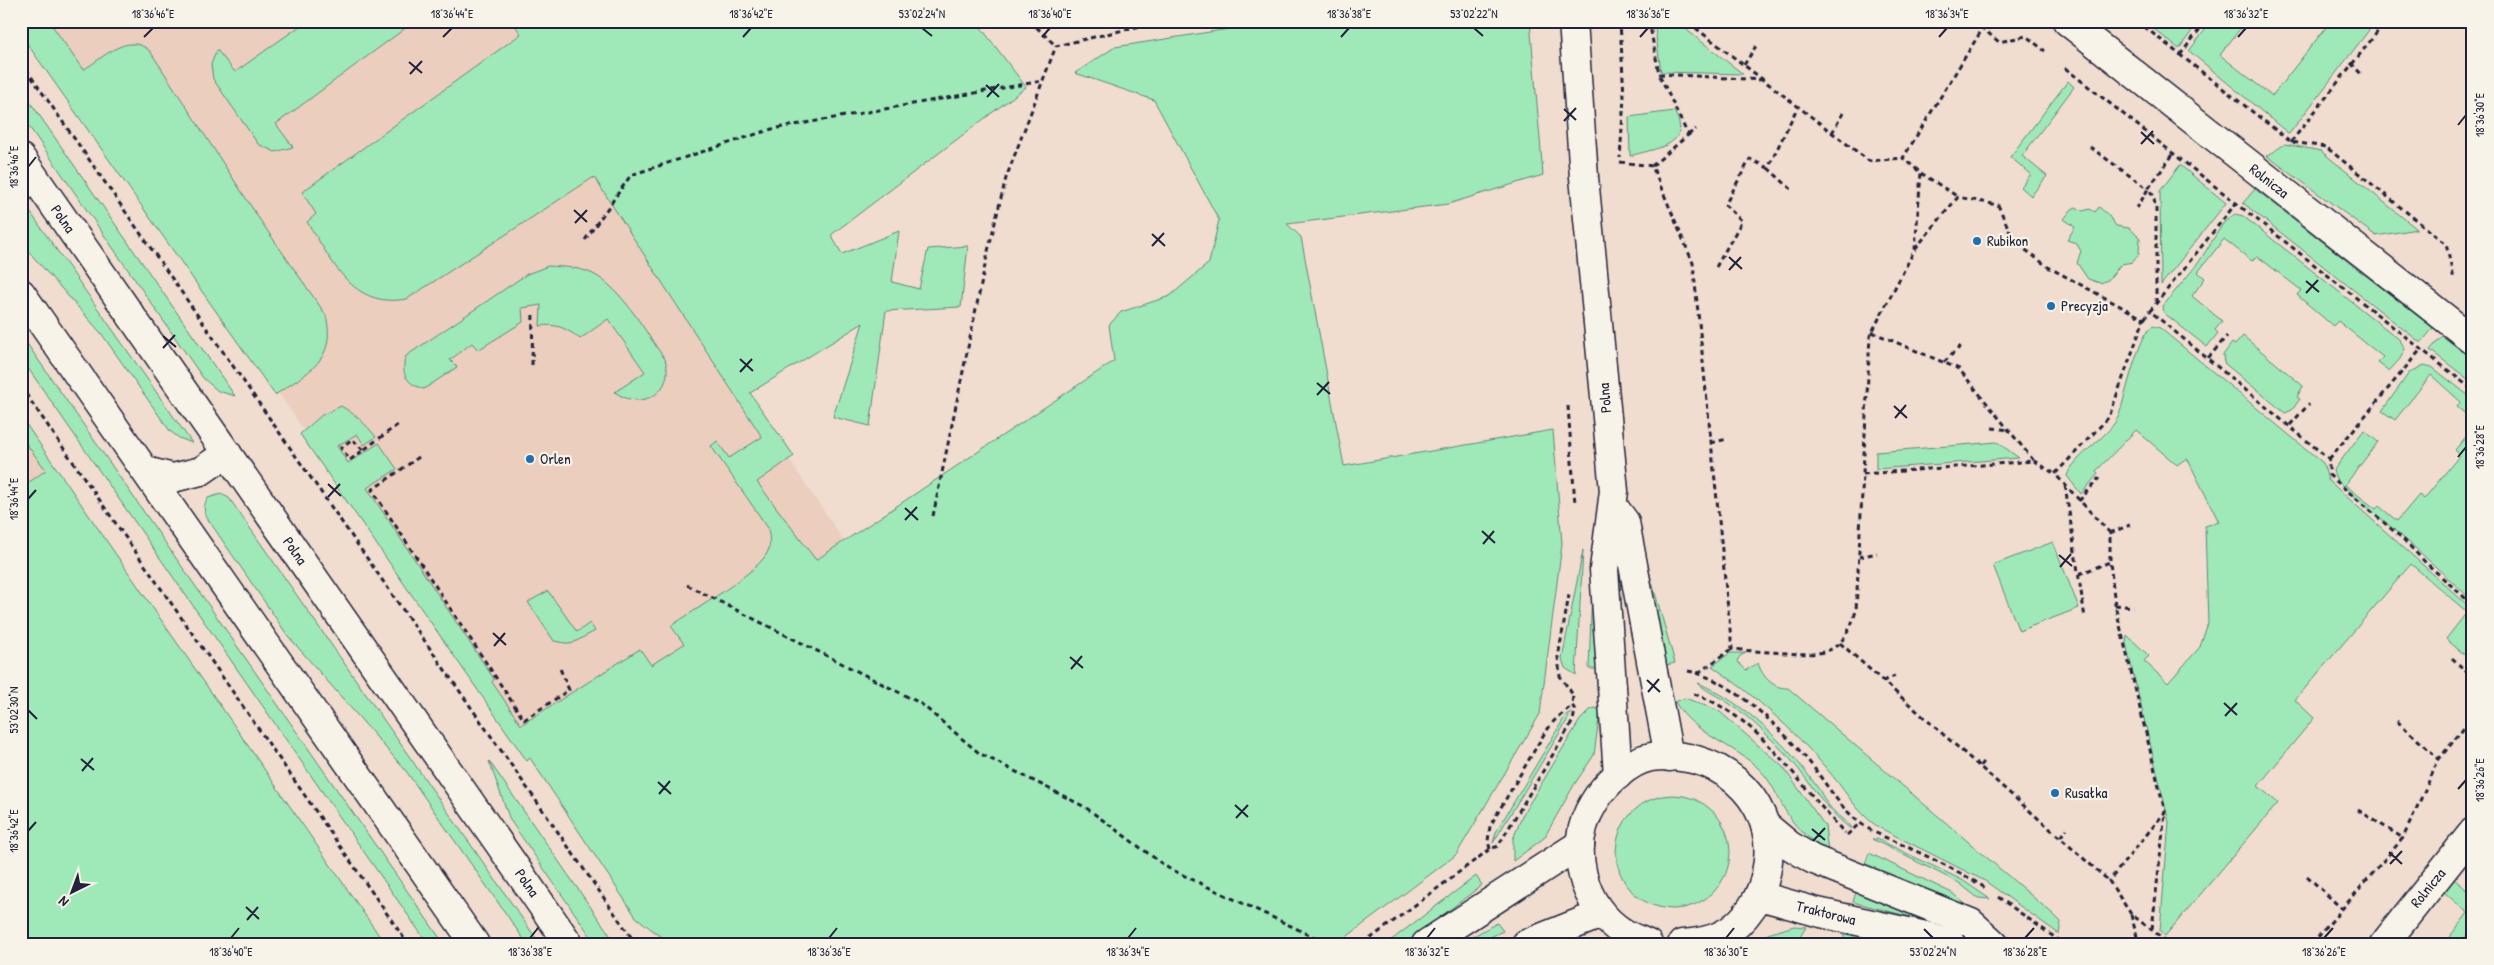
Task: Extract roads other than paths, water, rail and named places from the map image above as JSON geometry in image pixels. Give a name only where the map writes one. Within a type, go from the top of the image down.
[{"type":"street","name":"Polna","points":[[1573,21],[1613,506],[1604,569],[1618,775]]},
{"type":"street","name":"Rolnicza","points":[[2067,21],[2473,340]]},
{"type":"street","name":"Polna","points":[[21,158],[569,944]]},
{"type":"street","points":[[21,293],[475,944]]},
{"type":"street","points":[[146,471],[173,478],[202,471],[227,453]]},
{"type":"street","points":[[1613,506],[1626,522],[1669,757]]},
{"type":"street","points":[[1648,944],[1624,934],[1602,914],[1586,887],[1579,864],[1580,844],[1587,814],[1600,792],[1618,775],[1638,761],[1669,757],[1698,760],[1725,771],[1747,790],[1762,815],[1770,843],[1767,872],[1760,896],[1746,916],[1728,932],[1698,943]]},
{"type":"street","points":[[1765,825],[1789,845],[1812,859],[1971,923],[1994,944]]},
{"type":"street","name":"Rolnicza","points":[[2384,944],[2473,832]]},
{"type":"street","points":[[1426,944],[1580,844]]},
{"type":"street","name":"Traktorowa","points":[[1760,896],[1817,912],[1930,937],[1951,944]]},
{"type":"street","points":[[1526,944],[1602,914]]},
{"type":"place","name":"Rubikon","points":[[1977,241]]},
{"type":"place","name":"Precyzja","points":[[2051,306]]},
{"type":"place","name":"Orlen","points":[[530,459]]},
{"type":"place","name":"Rusałka","points":[[2055,793]]}]
